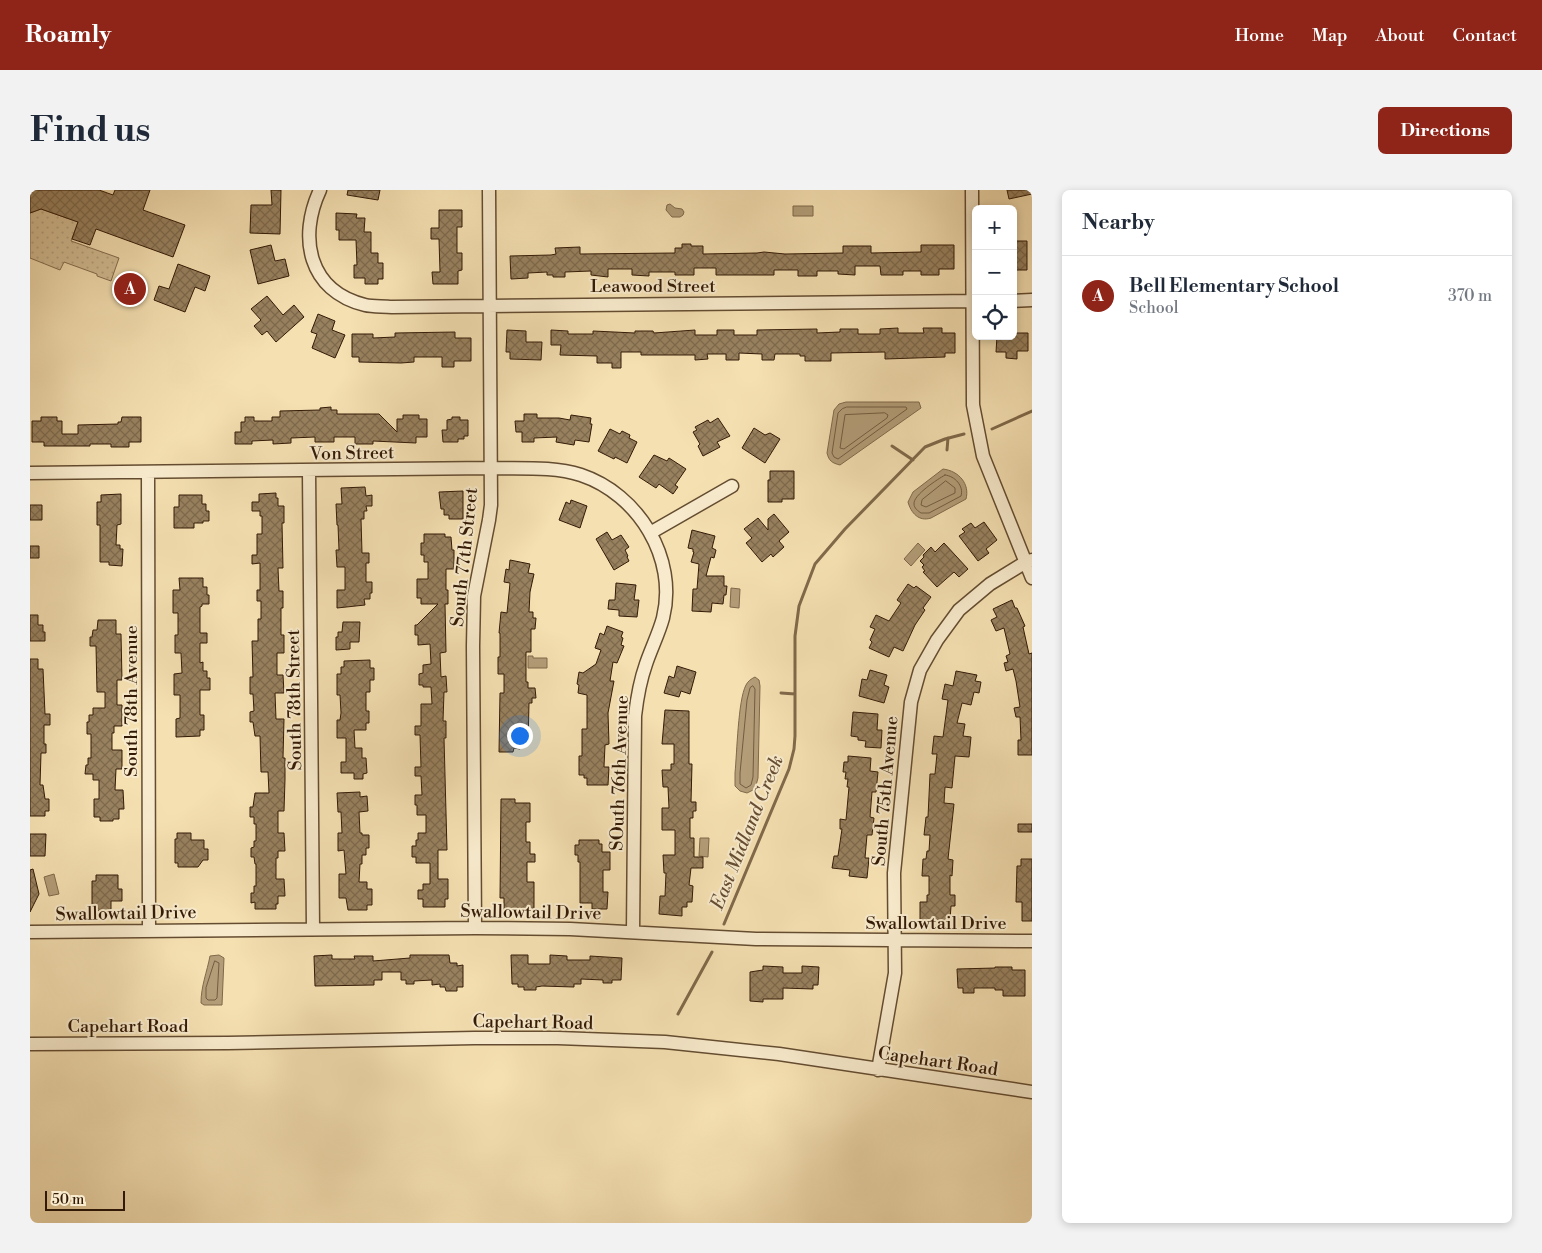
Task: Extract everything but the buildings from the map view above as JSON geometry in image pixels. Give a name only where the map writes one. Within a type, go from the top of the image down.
[{"type":"street","name":"Leawood Street","points":[[320,190],[309,221],[310,249],[313,259],[327,284],[335,290],[355,301],[377,306],[972,301]]},
{"type":"street","name":"South 77th Street","points":[[475,928],[472,646],[474,596],[489,520],[489,190]]},
{"type":"street","points":[[972,190],[974,295]]},
{"type":"street","points":[[1017,301],[1032,300]]},
{"type":"street","points":[[974,340],[973,404],[983,456],[1029,561],[1032,578]]},
{"type":"street","name":"Von Street","points":[[30,473],[490,468],[557,470],[580,475],[598,482],[615,493],[636,511],[650,532]]},
{"type":"street","name":"South 78th Street","points":[[309,471],[313,929]]},
{"type":"street","name":"South 78th Avenue","points":[[148,472],[149,930]]},
{"type":"street","points":[[650,532],[732,486]]},
{"type":"street","name":"SOuth 76th Avenue","points":[[633,932],[635,716],[639,688],[663,618],[666,596],[666,579],[661,559],[650,532]]},
{"type":"street","name":"South 75th Avenue","points":[[878,1070],[895,973],[894,873],[911,702],[920,670],[937,640],[959,610],[990,584],[1029,561]]},
{"type":"street","name":"Swallowtail Drive","points":[[30,932],[475,928],[633,932],[756,939],[1032,940]]},
{"type":"street","name":"Capehart Road","points":[[30,1044],[228,1044],[474,1038],[558,1038],[665,1042],[779,1054],[1032,1092]]},
{"type":"shaded area","points":[[41,209],[78,222],[71,241],[119,258],[111,281],[64,262],[60,270],[30,258],[30,213]]},
{"type":"water","points":[[670,204],[675,208],[682,209],[683,215],[672,217],[666,210],[667,205]]},
{"type":"water","points":[[793,206],[813,206],[813,216],[793,216]]},
{"type":"water","points":[[846,402],[919,402],[921,408],[840,465],[831,461],[827,453],[834,410],[839,404]]},
{"type":"water","points":[[943,469],[954,472],[962,479],[967,493],[966,499],[931,518],[919,518],[913,513],[908,502],[913,492]]},
{"type":"water","points":[[918,543],[925,550],[911,566],[904,559]]},
{"type":"water","points":[[731,588],[740,589],[739,608],[730,607]]},
{"type":"water","points":[[528,656],[547,658],[547,668],[528,668]]},
{"type":"water","points":[[755,677],[759,680],[760,686],[758,778],[755,789],[747,793],[740,791],[735,786],[737,740],[743,692],[748,682]]},
{"type":"water","points":[[700,838],[709,838],[708,857],[699,856]]},
{"type":"water","points":[[54,874],[59,894],[49,896],[44,877]]},
{"type":"water","points":[[219,955],[224,958],[222,1005],[204,1005],[201,1003],[202,991],[210,956]]},
{"type":"waterway","name":"East Midland Creek","points":[[992,429],[1032,411]]},
{"type":"waterway","name":"East Midland Creek","points":[[724,924],[789,769],[795,736],[795,636],[799,606],[815,564],[845,529],[925,447],[964,434]]},
{"type":"waterway","points":[[947,450],[948,438]]},
{"type":"waterway","points":[[892,446],[913,460]]},
{"type":"waterway","points":[[781,693],[795,694]]},
{"type":"waterway","name":"East Midland Creek","points":[[678,1014],[712,952]]},
{"type":"place","name":"Bell Elementary School","points":[[130,289]]}]
